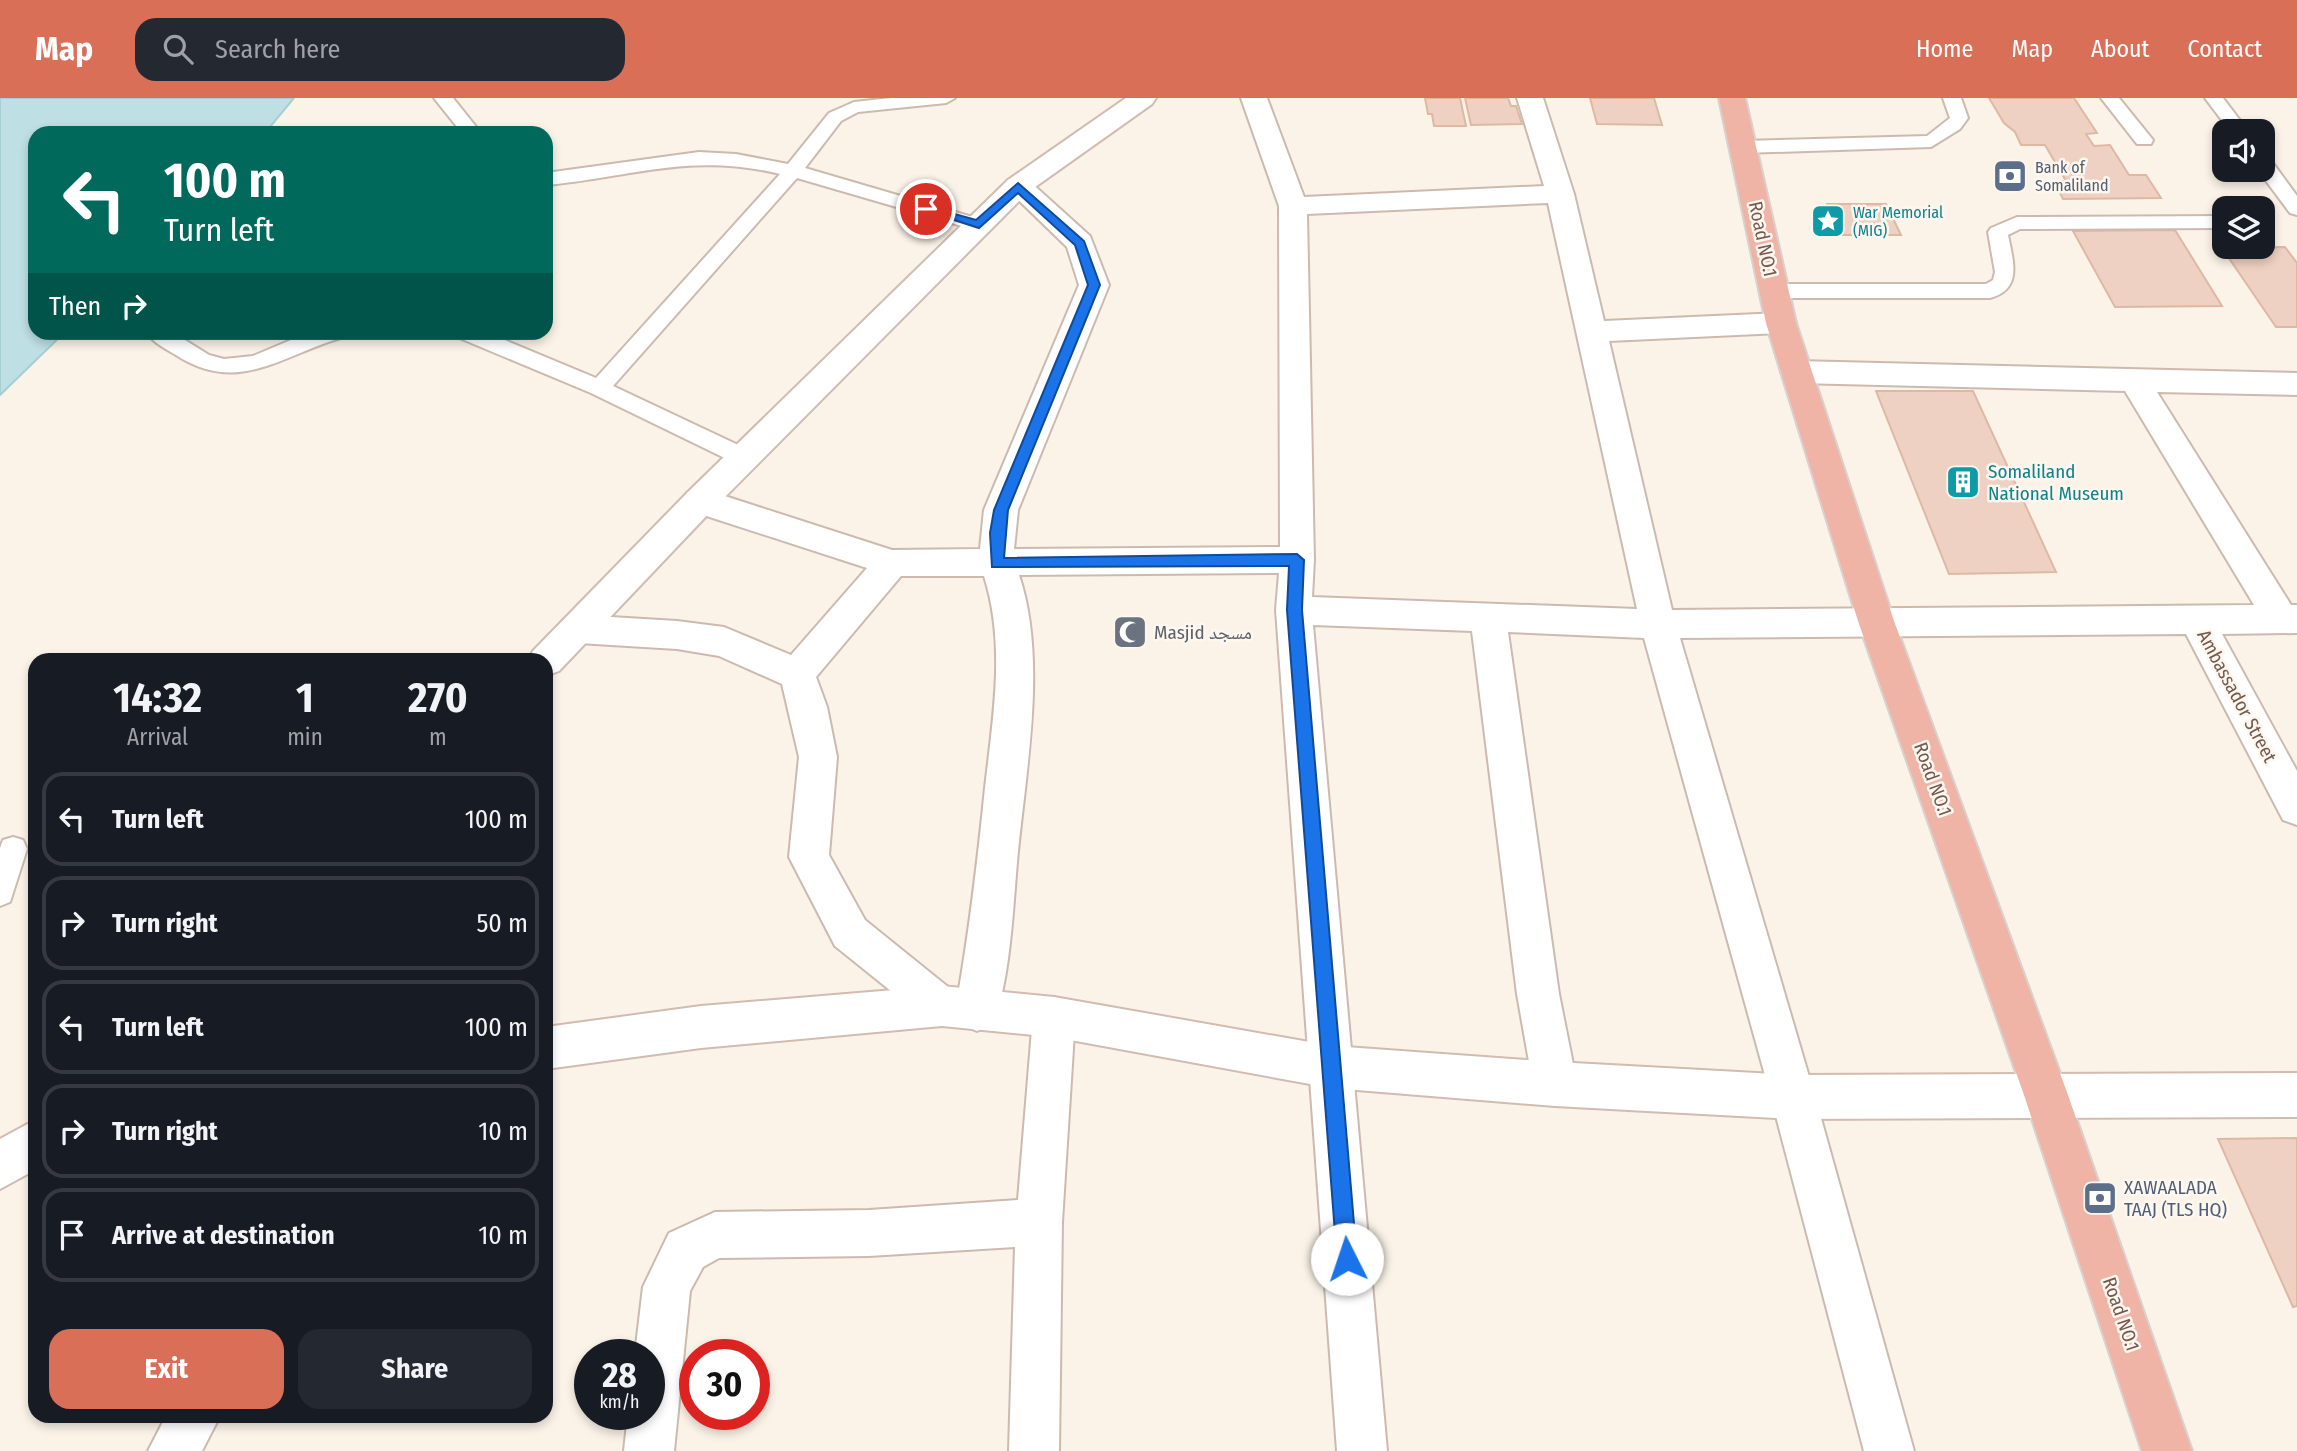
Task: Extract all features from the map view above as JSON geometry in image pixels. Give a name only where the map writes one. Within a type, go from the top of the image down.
[{"type":"highway","name":"Road NO.1","points":[[1732,98],[1778,307],[1876,621],[2046,1094],[2167,1451]]},
{"type":"street","points":[[1254,98],[1293,206],[1297,560],[1294,610],[1362,1451]]},
{"type":"street","points":[[1531,98],[1560,194],[1658,624],[1793,1097],[1889,1451]]},
{"type":"street","points":[[553,654],[701,501],[1018,186],[1138,99]]},
{"type":"street","points":[[959,1008],[991,924],[1015,681],[1009,596],[997,564],[997,533],[1001,510],[1094,285],[1080,243],[1018,186]]},
{"type":"street","points":[[1293,206],[1560,194]]},
{"type":"street","points":[[1590,332],[1778,307]]},
{"type":"street","points":[[1797,372],[2297,384]]},
{"type":"street","points":[[2135,382],[2289,619]]},
{"type":"street","points":[[701,501],[892,563],[1297,560]]},
{"type":"street","points":[[797,674],[892,563]]},
{"type":"street","points":[[1294,610],[1658,624],[2289,619]]},
{"type":"street","points":[[1488,618],[1538,994],[1555,1084]]},
{"type":"street","name":"Ambassador Street","points":[[2197,621],[2297,808]]},
{"type":"street","points":[[578,629],[677,635],[724,642],[797,674],[808,707],[818,757],[809,857],[850,933],[959,1008]]},
{"type":"street","points":[[553,1047],[701,1027],[959,1008],[1054,1017],[1332,1066],[1555,1084],[1793,1097],[2297,1095]]},
{"type":"street","points":[[1034,1451],[1039,1222],[1054,1017]]},
{"type":"street","points":[[0,1166],[28,1148]]},
{"type":"street","points":[[649,1451],[667,1287],[686,1250],[715,1235],[869,1233],[1039,1222]]},
{"type":"street","points":[[173,1451],[191,1423]]},
{"type":"lane","points":[[443,98],[465,126]]},
{"type":"lane","points":[[599,387],[793,171],[849,103],[946,98]]},
{"type":"lane","points":[[1743,147],[1931,141],[1954,125],[1959,118],[1952,98]]},
{"type":"lane","points":[[2110,98],[2144,139]]},
{"type":"lane","points":[[2214,98],[2230,119]]},
{"type":"lane","points":[[553,179],[579,177],[632,164],[700,158],[735,160],[793,171],[979,225]]},
{"type":"lane","points":[[2275,179],[2297,209]]},
{"type":"lane","points":[[1778,307],[1990,291],[2002,283],[2005,272],[1998,232],[2017,223],[2212,222]]},
{"type":"lane","points":[[169,340],[208,363],[231,366],[252,363],[315,340]]},
{"type":"lane","points":[[484,340],[599,387],[745,457]]},
{"type":"lane","points":[[0,893],[16,847]]},
{"type":"water","points":[[0,98],[294,98],[271,126],[28,126],[28,340],[57,340],[0,395]]},
{"type":"building","points":[[1425,98],[1460,98],[1466,126],[1434,126]]},
{"type":"building","points":[[1465,98],[1508,98],[1511,106],[1516,106],[1522,124],[1471,125]]},
{"type":"building","points":[[1590,98],[1654,98],[1662,125],[1597,124]]},
{"type":"building","points":[[1989,98],[2074,98],[2097,133],[2086,134],[2094,146],[2110,145],[2129,175],[2146,175],[2161,198],[2063,199],[2054,181],[2066,181],[2045,145],[2021,145],[2015,132],[2004,123]]},
{"type":"building","points":[[1827,204],[1886,204],[1901,235],[1841,235]]},
{"type":"building","points":[[2175,230],[2222,306],[2115,307],[2073,231]]},
{"type":"building","points":[[2275,247],[2285,247],[2297,263],[2297,327],[2276,327],[2230,259],[2275,259]]},
{"type":"building","name":"Somaliland National Museum","points":[[1876,391],[1973,391],[2056,572],[1949,574]]},
{"type":"building","points":[[2297,1138],[2297,1306],[2293,1307],[2218,1139]]},
{"type":"place","name":"Bank of Somaliland","points":[[2010,176]]},
{"type":"place","name":"War Memorial (MIG)","points":[[1828,221]]},
{"type":"place","name":"Somaliland National Museum","points":[[1963,482]]},
{"type":"place","name":"Masjid مسجد","points":[[1130,632]]},
{"type":"place","name":"XAWAALADA TAAJ (TLS HQ)","points":[[2100,1198]]},
{"type":"route","points":[[926,209],[979,225],[1018,186],[1080,243],[1094,285],[1001,510],[997,533],[997,564],[1297,560],[1294,610],[1347,1259]]}]
